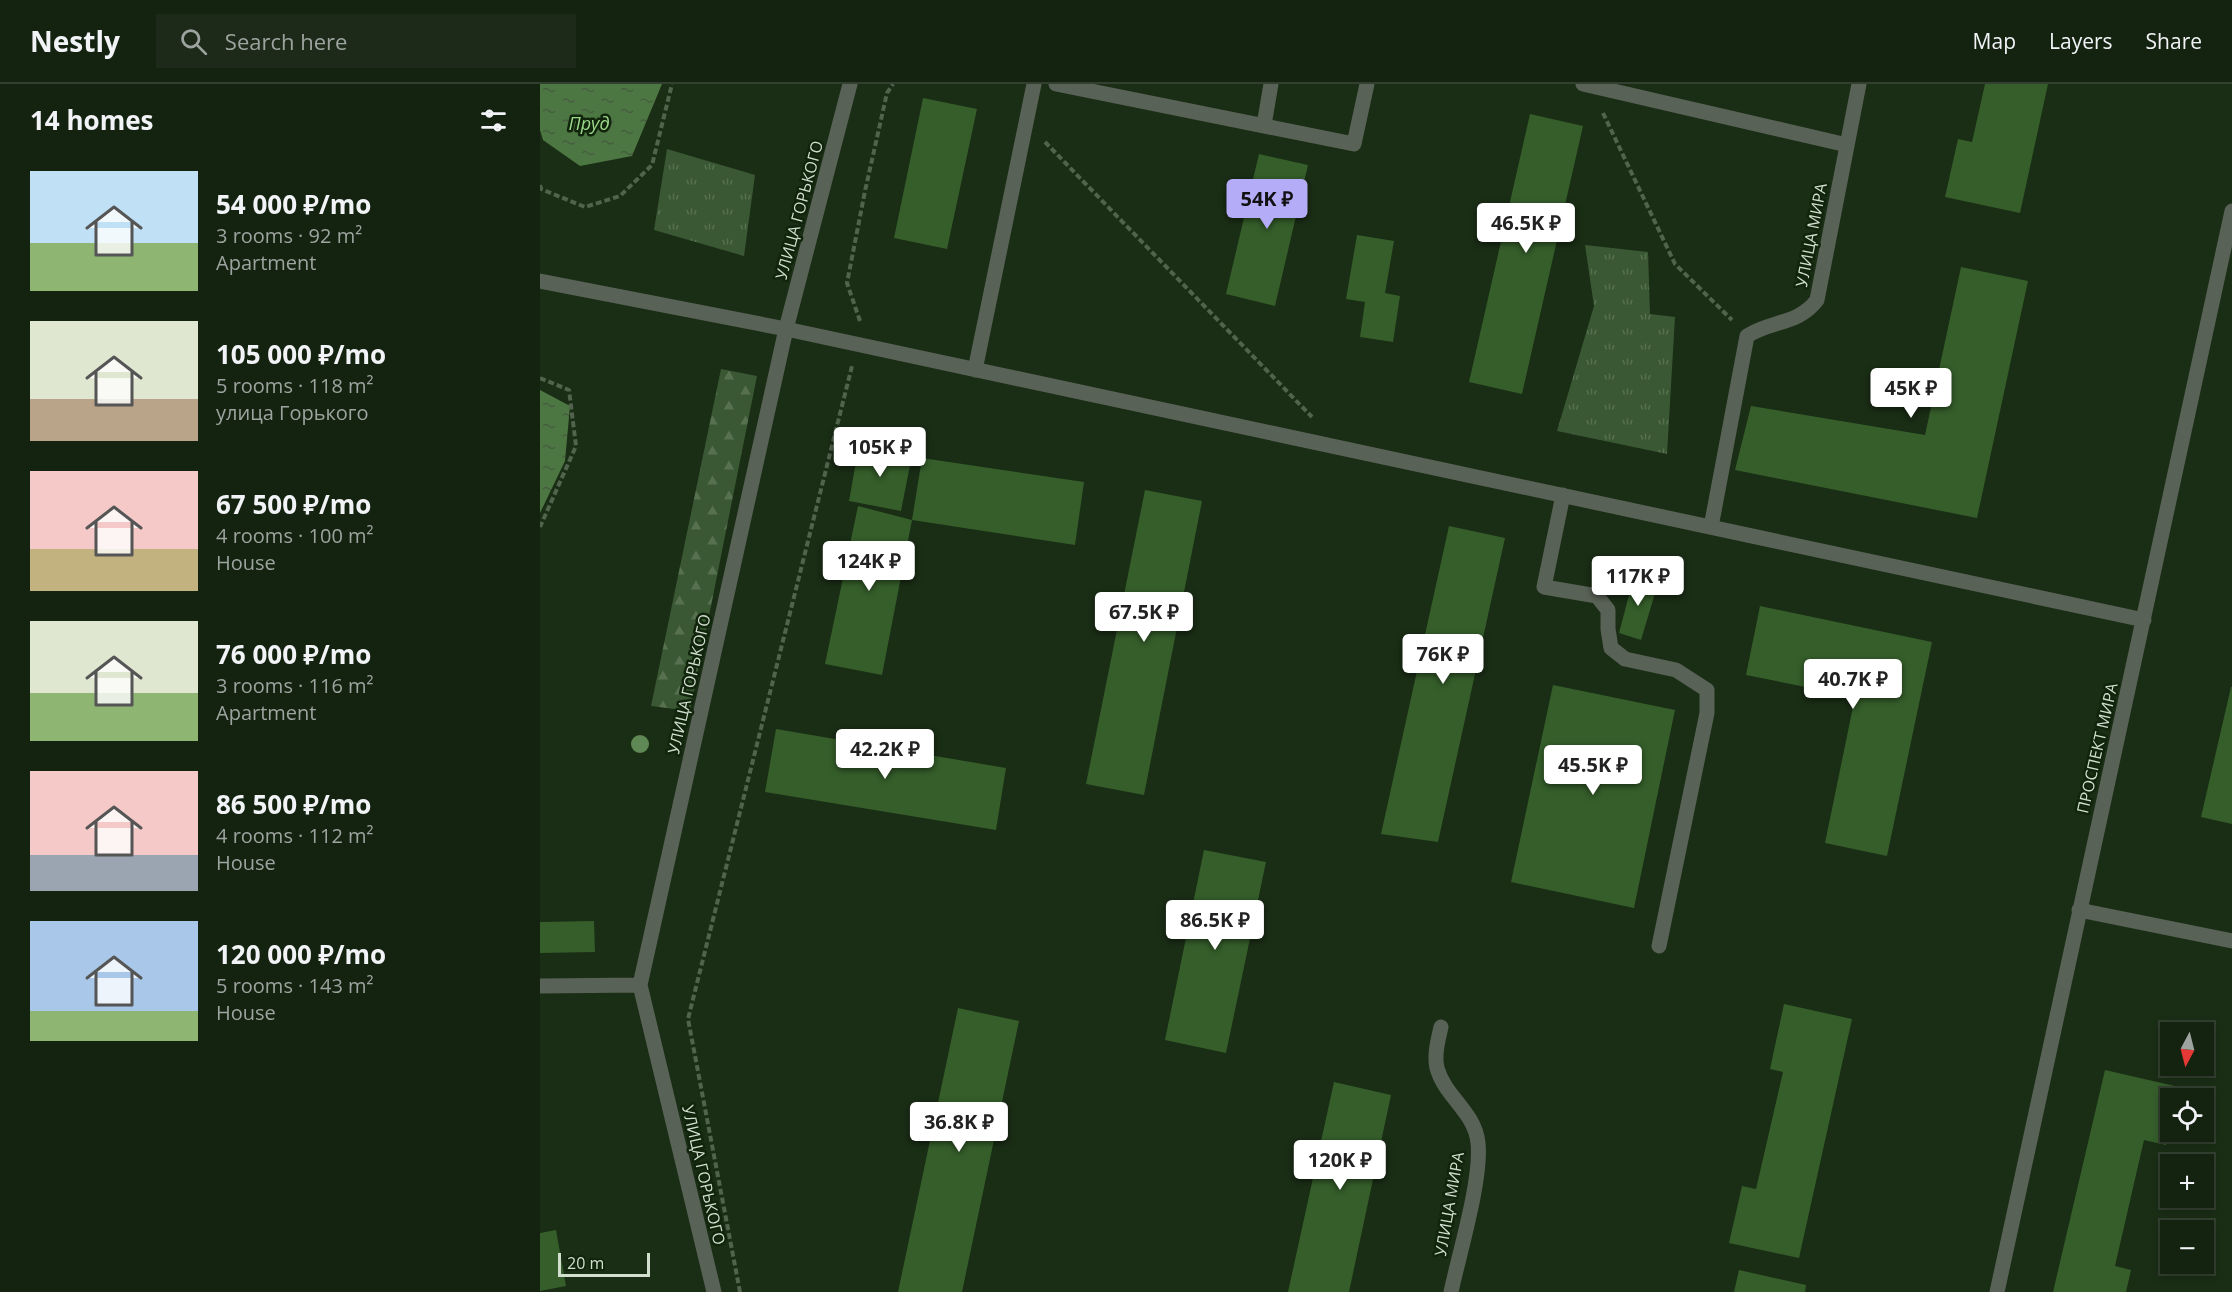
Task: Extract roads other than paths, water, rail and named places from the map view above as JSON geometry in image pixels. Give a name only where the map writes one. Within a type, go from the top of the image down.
[{"type":"street","name":"УЛИЦА ГОРЬКОГО","points":[[714,1292],[640,985],[786,329],[850,84]]},
{"type":"street","points":[[975,369],[1034,84]]},
{"type":"street","points":[[1056,84],[1354,144],[1366,84]]},
{"type":"street","points":[[1263,125],[1271,84]]},
{"type":"street","name":"УЛИЦА МИРА","points":[[1711,527],[1747,336],[1763,326],[1784,323],[1807,313],[1817,300],[1859,84]]},
{"type":"street","points":[[1587,85],[1847,145]]},
{"type":"street","name":"ПРОСПЕКТ МИРА","points":[[1996,1292],[2232,211]]},
{"type":"street","points":[[540,281],[858,344],[2144,620]]},
{"type":"street","points":[[1563,495],[1544,587],[1597,596],[1608,610],[1611,648],[1624,659],[1676,670],[1707,690],[1707,713],[1659,946]]},
{"type":"street","points":[[2079,910],[2232,941]]},
{"type":"street","points":[[540,986],[640,985]]},
{"type":"street","name":"УЛИЦА МИРА","points":[[1441,1027],[1436,1048],[1437,1067],[1445,1086],[1472,1120],[1478,1144],[1475,1179],[1451,1292]]},
{"type":"water","name":"Пруд","points":[[540,84],[662,84],[632,156],[580,166],[543,140],[540,130]]},
{"type":"water","points":[[540,390],[570,406],[565,461],[540,513]]}]
